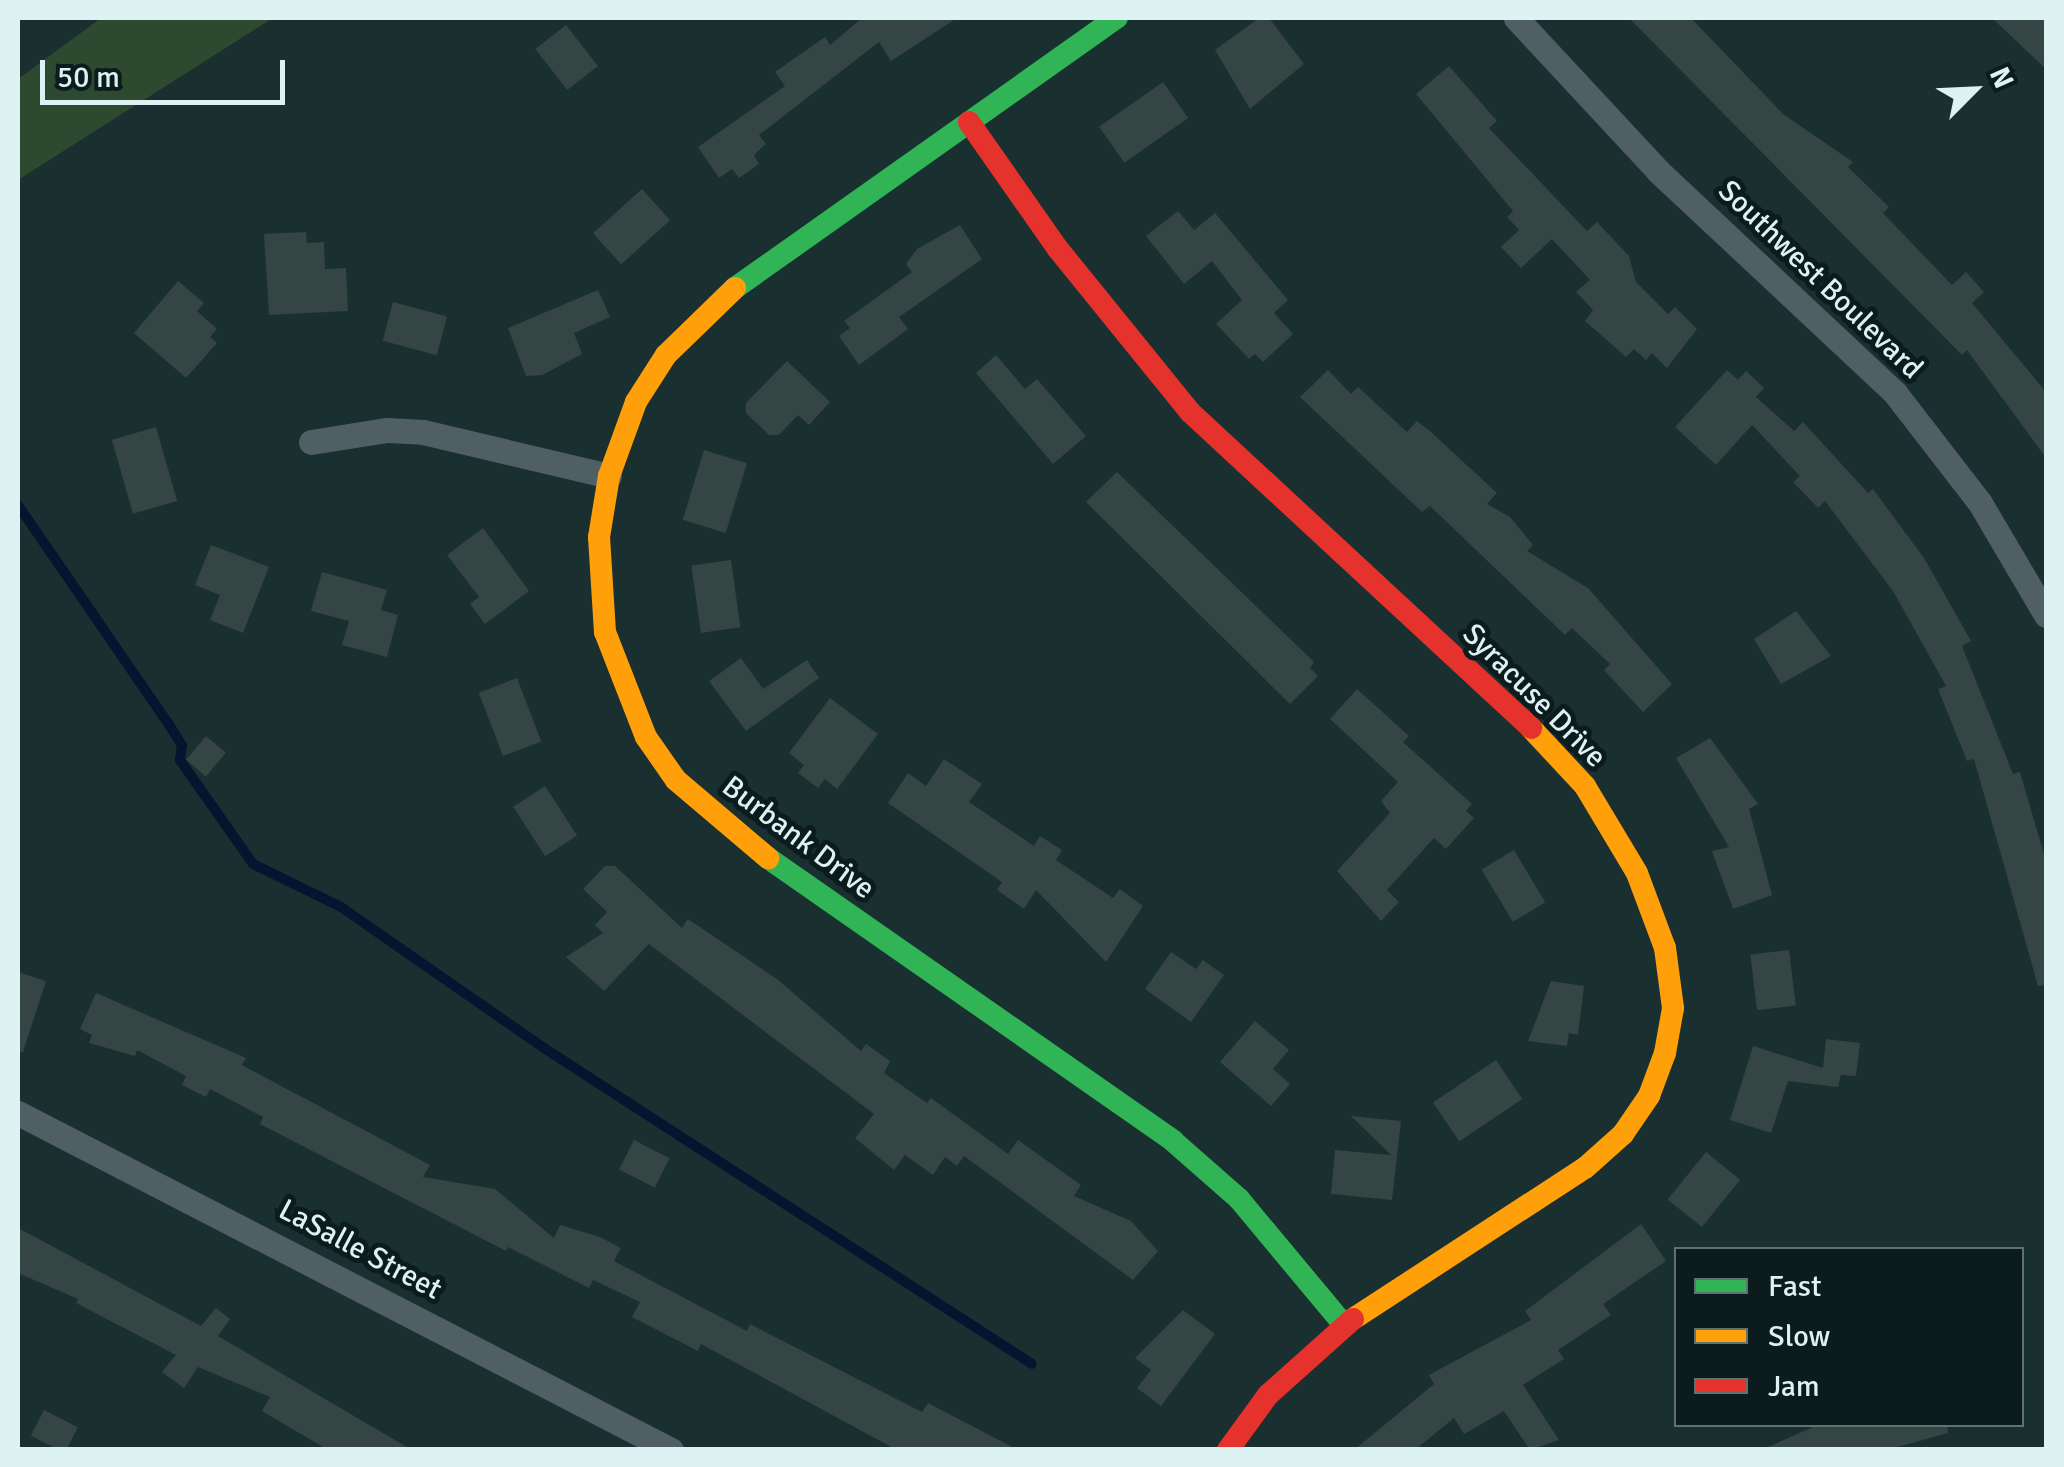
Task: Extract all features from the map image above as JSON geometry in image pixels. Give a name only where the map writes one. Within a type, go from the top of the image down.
[{"type":"street","name":"Burbank Drive","points":[[1117,18],[704,312],[636,402],[609,476],[599,537],[605,632],[629,703],[676,780],[752,848],[1172,1141],[1250,1211],[1344,1325]]},
{"type":"street","name":"Southwest Boulevard","points":[[1516,18],[1658,171],[1895,394],[1980,503],[2046,616]]},
{"type":"street","name":"Syracuse Drive","points":[[969,122],[1058,249],[1190,412],[1542,738],[1585,786],[1637,873],[1658,923],[1672,1008],[1665,1053],[1639,1116],[1585,1168],[1344,1325],[1268,1394],[1228,1450]]},
{"type":"street","points":[[310,442],[387,430],[423,432],[609,476]]},
{"type":"street","name":"LaSalle Street","points":[[18,1113],[671,1450]]},
{"type":"green space","points":[[101,18],[273,18],[18,180],[18,79]]},
{"type":"building","points":[[862,18],[957,18],[891,61],[879,42],[759,135],[766,144],[754,155],[759,164],[739,178],[732,169],[719,178],[698,147],[785,86],[775,72],[825,37],[830,45]]},
{"type":"building","points":[[1259,18],[1269,18],[1304,64],[1250,109],[1215,50]]},
{"type":"building","points":[[1629,18],[1691,18],[1783,114],[1853,162],[1848,167],[1889,207],[1883,213],[1952,285],[1966,272],[1984,292],[1972,303],[2046,392],[2046,458],[1967,350],[1962,355]]},
{"type":"building","points":[[1992,18],[2046,18],[2046,69]]},
{"type":"building","points":[[566,25],[598,66],[567,90],[535,49]]},
{"type":"building","points":[[1449,66],[1497,121],[1489,128],[1587,231],[1597,222],[1629,256],[1636,282],[1668,314],[1675,307],[1697,329],[1667,368],[1652,353],[1646,360],[1634,349],[1626,357],[1585,321],[1593,310],[1576,292],[1590,280],[1552,239],[1521,268],[1501,247],[1519,230],[1507,217],[1513,211],[1416,94]]},
{"type":"building","points":[[1163,82],[1188,118],[1124,163],[1099,127]]},
{"type":"building","points":[[642,189],[670,220],[621,264],[593,233]]},
{"type":"building","points":[[1178,211],[1194,230],[1215,213],[1288,300],[1274,313],[1293,334],[1263,362],[1255,354],[1249,359],[1216,324],[1242,300],[1212,261],[1184,284],[1146,236]]},
{"type":"building","points":[[960,225],[982,259],[899,317],[908,329],[859,365],[839,336],[850,328],[844,321],[912,272],[906,264],[917,249]]},
{"type":"building","points":[[306,232],[307,243],[324,242],[325,269],[346,268],[348,311],[269,315],[264,234]]},
{"type":"building","points":[[178,281],[204,303],[197,311],[217,329],[210,337],[217,343],[186,378],[134,333]]},
{"type":"building","points":[[598,290],[610,317],[574,333],[582,354],[542,375],[526,376],[508,328]]},
{"type":"building","points":[[393,302],[447,316],[437,355],[383,341]]},
{"type":"building","points":[[996,355],[1025,389],[1037,379],[1086,436],[1053,464],[976,373]]},
{"type":"building","points":[[787,361],[830,402],[809,425],[798,415],[779,435],[769,435],[746,413],[746,403]]},
{"type":"building","points":[[1328,370],[1351,394],[1358,387],[1407,432],[1417,421],[1431,432],[1497,493],[1487,504],[1510,517],[1533,545],[1527,551],[1588,588],[1672,684],[1643,712],[1604,670],[1610,664],[1572,628],[1565,635],[1430,506],[1422,512],[1300,397]]},
{"type":"building","points":[[1727,370],[1738,380],[1746,371],[1764,388],[1756,397],[1794,431],[1803,422],[1868,493],[1873,489],[1924,558],[1971,641],[1962,646],[2013,774],[2020,772],[2046,861],[2046,985],[2038,986],[1974,759],[1967,761],[1938,689],[1946,686],[1893,591],[1825,501],[1818,508],[1793,482],[1800,476],[1752,425],[1716,465],[1675,427]]},
{"type":"building","points":[[156,427],[177,501],[133,514],[112,440]]},
{"type":"building","points":[[704,450],[747,463],[726,533],[683,520]]},
{"type":"building","points":[[1117,472],[1314,662],[1310,668],[1318,676],[1290,704],[1086,502]]},
{"type":"building","points":[[483,528],[529,591],[485,624],[470,604],[479,597],[447,555]]},
{"type":"building","points":[[211,545],[269,567],[243,633],[210,620],[220,595],[195,585]]},
{"type":"building","points":[[731,560],[740,627],[701,633],[691,566]]},
{"type":"building","points":[[322,572],[387,590],[381,610],[398,615],[387,657],[342,645],[349,621],[311,611]]},
{"type":"building","points":[[1796,611],[1831,656],[1781,684],[1754,639]]},
{"type":"building","points":[[741,658],[763,689],[807,660],[819,678],[746,731],[709,681]]},
{"type":"building","points":[[517,678],[541,741],[503,756],[479,693]]},
{"type":"building","points":[[1357,689],[1409,736],[1403,742],[1472,804],[1466,811],[1474,818],[1446,849],[1434,838],[1387,890],[1399,902],[1381,921],[1337,871],[1390,813],[1381,801],[1398,782],[1330,719]]},
{"type":"building","points":[[830,698],[878,734],[837,789],[825,779],[818,788],[798,773],[804,765],[789,753]]},
{"type":"building","points":[[206,736],[226,753],[206,776],[186,760]]},
{"type":"building","points":[[1710,738],[1758,804],[1749,809],[1772,895],[1733,909],[1712,851],[1729,847],[1676,758]]},
{"type":"building","points":[[944,759],[982,784],[969,802],[1034,846],[1040,836],[1062,850],[1056,860],[1113,898],[1120,889],[1143,906],[1106,962],[1036,890],[1024,909],[997,890],[1002,882],[888,803],[908,773],[926,786]]},
{"type":"building","points":[[545,786],[577,835],[545,856],[513,807]]},
{"type":"building","points":[[1514,850],[1545,902],[1513,922],[1481,870]]},
{"type":"building","points":[[605,866],[615,866],[682,928],[688,919],[777,979],[861,1051],[866,1044],[890,1061],[884,1073],[927,1103],[931,1098],[1008,1154],[1018,1140],[1081,1185],[1074,1196],[1131,1221],[1158,1251],[1133,1280],[964,1156],[957,1166],[945,1157],[933,1175],[905,1155],[894,1170],[855,1138],[874,1114],[649,944],[604,991],[566,957],[603,933],[595,925],[607,912],[583,889]]},
{"type":"building","points":[[1789,950],[1796,1006],[1757,1010],[1750,955]]},
{"type":"building","points":[[1171,952],[1196,969],[1203,960],[1224,975],[1191,1022],[1145,989]]},
{"type":"building","points":[[18,972],[46,981],[23,1052],[18,1052]]},
{"type":"building","points":[[1551,981],[1584,986],[1578,1035],[1569,1033],[1567,1046],[1528,1041]]},
{"type":"building","points":[[96,993],[246,1058],[242,1065],[430,1165],[423,1177],[495,1189],[554,1238],[560,1225],[600,1237],[621,1248],[614,1261],[747,1331],[750,1324],[922,1412],[928,1403],[1018,1450],[897,1450],[701,1344],[698,1351],[632,1317],[640,1302],[593,1280],[589,1288],[508,1247],[506,1251],[260,1124],[263,1117],[210,1089],[206,1097],[182,1085],[186,1076],[137,1050],[135,1056],[89,1043],[92,1035],[80,1029]]},
{"type":"building","points":[[1255,1021],[1289,1050],[1273,1069],[1290,1084],[1271,1106],[1220,1062]]},
{"type":"building","points":[[1826,1039],[1860,1043],[1856,1076],[1841,1075],[1838,1087],[1788,1081],[1771,1133],[1730,1120],[1753,1046],[1823,1068]]},
{"type":"building","points":[[1496,1060],[1522,1099],[1459,1141],[1433,1102]]},
{"type":"building","points":[[1351,1116],[1401,1121],[1392,1200],[1331,1194],[1335,1150],[1391,1155]]},
{"type":"building","points":[[634,1140],[670,1158],[655,1188],[619,1169]]},
{"type":"building","points":[[1706,1152],[1740,1180],[1702,1227],[1668,1199]]},
{"type":"building","points":[[1641,1224],[1666,1261],[1603,1304],[1611,1315],[1558,1350],[1564,1359],[1523,1385],[1559,1440],[1530,1450],[1504,1411],[1464,1434],[1454,1418],[1415,1450],[1354,1450],[1434,1384],[1429,1375],[1531,1320],[1525,1311]]},
{"type":"building","points":[[18,1228],[201,1326],[216,1308],[230,1319],[218,1336],[412,1450],[328,1450],[262,1411],[270,1397],[198,1367],[184,1388],[162,1372],[176,1355],[76,1303],[78,1299],[18,1273]]},
{"type":"building","points":[[1183,1310],[1215,1334],[1161,1406],[1137,1388],[1151,1370],[1135,1358]]},
{"type":"building","points":[[44,1410],[78,1427],[66,1450],[31,1436]]},
{"type":"building","points":[[1813,1427],[1947,1427],[1948,1433],[1887,1450],[1761,1450]]},
{"type":"waterway","points":[[18,505],[168,723],[182,745],[180,760],[253,864],[341,907],[544,1048],[1032,1364]]},
{"type":"traffic: fast","points":[[735,288],[1117,18]]},
{"type":"traffic: fast","points":[[768,858],[1173,1141],[1239,1199],[1344,1325]]},
{"type":"traffic: slow","points":[[735,288],[666,355],[636,402],[609,476],[599,537],[605,632],[646,737],[676,780],[768,858]]},
{"type":"traffic: slow","points":[[1353,1319],[1585,1168],[1623,1134],[1649,1096],[1665,1053],[1673,1008],[1665,948],[1637,873],[1585,786],[1531,728]]},
{"type":"traffic: jam","points":[[969,122],[1058,249],[1190,412],[1531,728]]},
{"type":"traffic: jam","points":[[1228,1450],[1268,1395],[1353,1319]]}]
